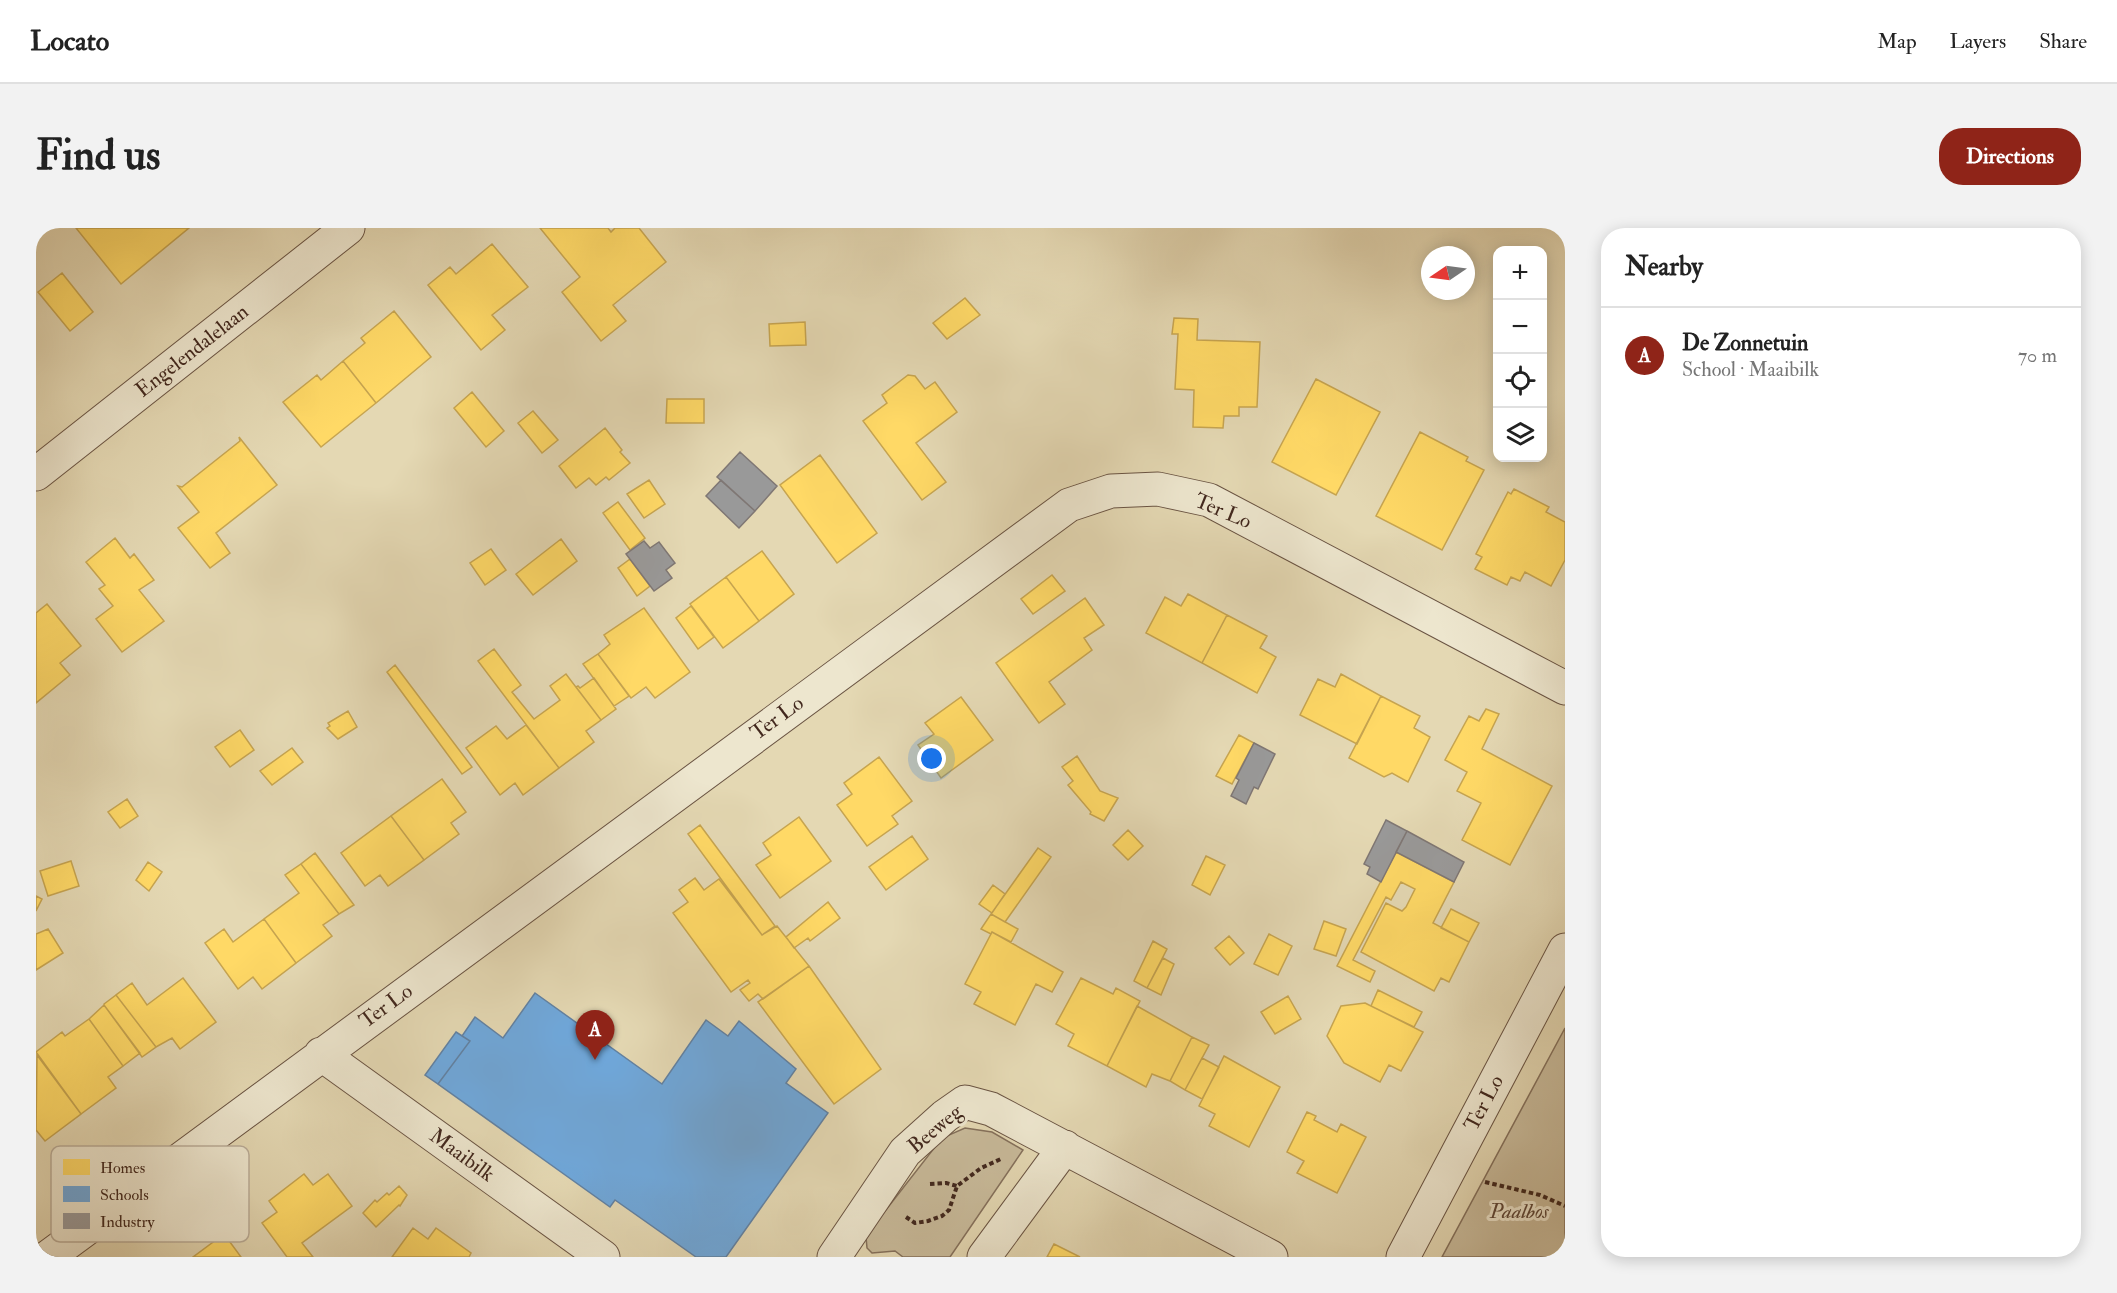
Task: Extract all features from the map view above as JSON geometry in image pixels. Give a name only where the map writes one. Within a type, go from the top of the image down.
[{"type":"street","name":"Engelendalelaan","points":[[36,474],[348,228]]},
{"type":"street","name":"Ter Lo","points":[[197,1146],[1069,505],[1112,491],[1158,489],[1209,500],[1565,688]]},
{"type":"street","name":"Ter Lo","points":[[1403,1257],[1565,950]]},
{"type":"street","name":"Maaibilk","points":[[321,1054],[603,1257]]},
{"type":"street","name":"Beeweg","points":[[844,1254],[905,1152],[945,1116],[965,1102],[991,1109],[1271,1257]]},
{"type":"street","points":[[984,1257],[1065,1147]]},
{"type":"street","name":"Ter Lo","points":[[48,1257],[68,1242]]},
{"type":"path","points":[[899,1220],[907,1217],[915,1222],[928,1221],[942,1216],[949,1210],[957,1186],[981,1168],[1004,1158]]},
{"type":"path","points":[[1448,1172],[1540,1195],[1565,1206]]},
{"type":"green space","name":"Paalbos","points":[[1565,1028],[1565,1257],[1442,1257]]},
{"type":"green space","points":[[965,1128],[992,1132],[1023,1150],[950,1257],[903,1257],[895,1251],[872,1253],[867,1248],[866,1237],[871,1229],[942,1138]]},
{"type":"building: Homes","points":[[76,228],[189,228],[121,284]]},
{"type":"building: Homes","points":[[540,228],[608,228],[611,232],[615,228],[639,228],[666,262],[613,305],[626,321],[601,341],[562,292],[580,277]]},
{"type":"building: Homes","points":[[492,244],[528,287],[492,315],[505,330],[481,350],[428,285],[450,267],[456,274]]},
{"type":"building: Homes","points":[[62,273],[93,312],[70,331],[38,292]]},
{"type":"building: Homes","points":[[965,298],[980,315],[947,339],[933,323]]},
{"type":"building: Homes","points":[[394,311],[431,357],[376,403],[343,361],[365,343],[361,338]]},
{"type":"building: Homes","points":[[1174,318],[1198,319],[1197,340],[1260,342],[1257,407],[1239,407],[1239,416],[1224,416],[1223,428],[1193,427],[1194,390],[1175,389],[1178,334],[1172,334]]},
{"type":"building: Homes","points":[[805,322],[806,345],[770,346],[769,324]]},
{"type":"building: Homes","points":[[343,361],[376,403],[321,447],[283,402],[317,375],[321,380]]},
{"type":"building: Homes","points":[[908,375],[915,376],[925,389],[935,382],[957,412],[916,443],[946,482],[922,500],[863,421],[887,403],[882,395]]},
{"type":"building: Homes","points":[[1316,379],[1380,412],[1336,495],[1272,462]]},
{"type":"building: Homes","points":[[472,392],[504,431],[486,447],[454,408]]},
{"type":"building: Homes","points":[[667,399],[704,399],[704,423],[666,423]]},
{"type":"building: Homes","points":[[533,411],[558,440],[542,453],[518,423]]},
{"type":"building: Homes","points":[[605,428],[630,463],[609,480],[606,477],[596,485],[589,478],[576,488],[559,466]]},
{"type":"building: Homes","points":[[1420,432],[1468,457],[1466,461],[1484,470],[1442,550],[1376,516]]},
{"type":"building: Homes","points":[[239,437],[277,485],[216,533],[230,553],[210,568],[178,528],[199,512],[178,486],[182,487],[240,441]]},
{"type":"building: Homes","points":[[820,455],[877,533],[837,563],[780,485]]},
{"type":"building: Homes","points":[[649,480],[665,504],[644,518],[627,494]]},
{"type":"building: Homes","points":[[1514,489],[1549,507],[1546,512],[1565,522],[1565,560],[1551,586],[1525,572],[1520,581],[1511,577],[1507,585],[1475,569],[1482,557],[1476,554],[1508,492],[1511,494]]},
{"type":"building: Homes","points":[[618,502],[645,538],[630,550],[603,513]]},
{"type":"building: Homes","points":[[115,538],[130,558],[134,554],[154,580],[139,590],[164,621],[122,652],[96,619],[113,606],[99,589],[105,585],[86,562]]},
{"type":"building: Homes","points":[[561,539],[577,561],[533,595],[516,574]]},
{"type":"building: Homes","points":[[491,549],[506,570],[485,585],[470,563]]},
{"type":"building: Homes","points":[[762,551],[794,594],[759,621],[726,577]]},
{"type":"building: Homes","points":[[630,559],[650,586],[637,596],[618,568]]},
{"type":"building: Homes","points":[[1052,575],[1065,591],[1033,614],[1021,599]]},
{"type":"building: Homes","points":[[726,577],[759,621],[723,648],[690,604]]},
{"type":"building: Homes","points":[[1188,594],[1227,615],[1202,663],[1146,633],[1165,597],[1181,606]]},
{"type":"building: Homes","points":[[1085,598],[1104,625],[1084,638],[1092,650],[1049,682],[1065,704],[1039,723],[996,663]]},
{"type":"building: Homes","points":[[47,604],[81,646],[60,663],[70,675],[36,703],[36,613]]},
{"type":"building: Homes","points":[[691,606],[714,637],[698,649],[676,618]]},
{"type":"building: Homes","points":[[644,608],[690,672],[655,698],[646,687],[631,698],[598,654],[610,644],[604,635]]},
{"type":"building: Homes","points":[[1227,615],[1267,636],[1260,648],[1276,657],[1257,693],[1202,663]]},
{"type":"building: Homes","points":[[494,649],[521,685],[512,692],[534,719],[560,700],[550,686],[566,674],[601,720],[586,731],[594,742],[559,768],[478,661]]},
{"type":"building: Homes","points":[[598,654],[629,696],[614,706],[583,664]]},
{"type":"building: Homes","points":[[395,665],[472,767],[462,774],[387,672]]},
{"type":"building: Homes","points":[[1341,674],[1381,696],[1357,744],[1300,715],[1318,679],[1335,687]]},
{"type":"building: Homes","points":[[594,678],[616,709],[601,720],[576,687],[580,688]]},
{"type":"building: Homes","points":[[1381,696],[1420,716],[1414,728],[1430,737],[1408,782],[1392,773],[1384,777],[1349,758]]},
{"type":"building: Homes","points":[[961,697],[993,740],[941,778],[918,745],[934,734],[925,723]]},
{"type":"building: Homes","points":[[1486,709],[1499,714],[1482,749],[1552,786],[1510,865],[1462,840],[1481,803],[1457,791],[1467,772],[1445,760],[1469,716],[1479,721]]},
{"type":"building: Homes","points":[[348,711],[357,727],[338,739],[327,728],[330,726],[328,723]]},
{"type":"building: Homes","points":[[526,725],[559,768],[523,795],[515,783],[500,795],[466,748],[496,726],[507,739]]},
{"type":"building: Homes","points":[[240,730],[254,750],[230,767],[215,747]]},
{"type":"building: Homes","points":[[1239,735],[1254,743],[1232,784],[1216,776]]},
{"type":"building: Homes","points":[[292,748],[303,762],[272,785],[260,771]]},
{"type":"building: Homes","points":[[1077,756],[1100,791],[1118,798],[1104,821],[1090,814],[1091,812],[1068,785],[1073,781],[1062,767]]},
{"type":"building: Homes","points":[[879,757],[912,801],[892,816],[898,824],[867,846],[837,805],[852,794],[844,783]]},
{"type":"building: Homes","points":[[442,779],[466,812],[451,823],[459,834],[424,860],[391,816]]},
{"type":"building: Homes","points":[[127,799],[138,816],[120,828],[108,812]]},
{"type":"building: Homes","points":[[391,816],[424,860],[388,886],[380,875],[365,886],[341,853]]},
{"type":"building: Homes","points":[[799,817],[831,861],[780,898],[756,865],[771,855],[763,843]]},
{"type":"building: Homes","points":[[700,825],[775,926],[762,935],[688,834]]},
{"type":"building: Homes","points":[[1128,830],[1143,846],[1128,860],[1113,845]]},
{"type":"building: Homes","points":[[912,836],[928,859],[886,890],[869,867]]},
{"type":"building: Homes","points":[[1038,848],[1051,857],[1005,922],[991,914]]},
{"type":"building: Homes","points":[[1396,852],[1454,882],[1433,923],[1469,942],[1449,982],[1441,978],[1434,991],[1361,952],[1386,903],[1402,911],[1406,907],[1415,889],[1401,882],[1391,900],[1386,897],[1353,960],[1375,971],[1370,982],[1337,966]]},
{"type":"building: Homes","points":[[315,853],[354,905],[339,914],[301,864]]},
{"type":"building: Homes","points":[[1206,856],[1225,865],[1210,895],[1192,885]]},
{"type":"building: Homes","points":[[71,861],[79,886],[48,896],[40,871]]},
{"type":"building: Homes","points":[[148,862],[162,872],[149,891],[136,880]]},
{"type":"building: Homes","points":[[301,864],[339,914],[323,925],[332,936],[296,963],[264,919],[299,893],[285,875]]},
{"type":"building: Homes","points":[[695,878],[704,890],[719,879],[762,935],[777,926],[809,966],[763,999],[758,994],[749,1001],[740,990],[750,983],[748,980],[731,992],[673,913],[688,902],[679,890]]},
{"type":"building: Homes","points":[[993,885],[1005,894],[992,913],[979,904]]},
{"type":"building: Homes","points":[[36,896],[42,899],[36,911]]},
{"type":"building: Homes","points":[[828,902],[840,918],[810,941],[808,938],[794,948],[786,937]]},
{"type":"building: Homes","points":[[1451,909],[1479,923],[1469,942],[1441,928]]},
{"type":"building: Homes","points":[[991,914],[1018,929],[1011,942],[981,929]]},
{"type":"building: Homes","points":[[264,919],[296,963],[262,989],[253,977],[238,989],[205,943],[224,929],[233,942]]},
{"type":"building: Homes","points":[[1324,921],[1346,929],[1336,956],[1314,949]]},
{"type":"building: Homes","points":[[48,929],[63,953],[36,970],[36,934]]},
{"type":"building: Homes","points":[[992,932],[1063,972],[1052,992],[1036,984],[1015,1025],[974,1004],[981,992],[965,984]]},
{"type":"building: Homes","points":[[1269,934],[1292,946],[1278,975],[1254,964]]},
{"type":"building: Homes","points":[[1229,936],[1244,953],[1230,965],[1215,948]]},
{"type":"building: Homes","points":[[1153,941],[1167,949],[1147,988],[1134,981]]},
{"type":"building: Homes","points":[[1163,958],[1174,964],[1161,995],[1147,988]]},
{"type":"building: Homes","points":[[809,966],[881,1069],[834,1104],[758,1002]]},
{"type":"building: Homes","points":[[183,978],[216,1022],[180,1049],[172,1038],[156,1047],[116,995],[132,983],[147,1005]]},
{"type":"building: Homes","points":[[1081,978],[1113,994],[1116,988],[1140,1001],[1107,1066],[1068,1046],[1074,1034],[1056,1024]]},
{"type":"building: Homes","points":[[1378,990],[1422,1012],[1414,1027],[1371,1006]]},
{"type":"building: Homes","points":[[116,995],[156,1047],[142,1057],[104,1005]]},
{"type":"building: Homes","points":[[1288,996],[1301,1019],[1275,1034],[1261,1012]]},
{"type":"building: Homes","points":[[1365,1003],[1423,1032],[1401,1071],[1389,1065],[1380,1082],[1344,1063],[1327,1036],[1341,1006]]},
{"type":"building: Homes","points":[[104,1005],[140,1053],[123,1066],[89,1019]]},
{"type":"building: Homes","points":[[1137,1006],[1192,1037],[1170,1081],[1152,1074],[1146,1087],[1107,1066]]},
{"type":"building: Homes","points":[[89,1019],[123,1066],[108,1077],[116,1088],[81,1114],[36,1052],[62,1032],[65,1036]]},
{"type":"building: Homes","points":[[1192,1037],[1209,1045],[1185,1090],[1170,1081]]},
{"type":"building: Homes","points":[[37,1055],[81,1114],[45,1141],[36,1130]]},
{"type":"building: Homes","points":[[1224,1056],[1280,1087],[1249,1147],[1209,1126],[1215,1114],[1199,1106]]},
{"type":"building: Homes","points":[[1202,1058],[1219,1067],[1202,1099],[1185,1090]]},
{"type":"building: Homes","points":[[1307,1112],[1316,1116],[1314,1120],[1337,1132],[1341,1124],[1366,1137],[1337,1193],[1297,1173],[1304,1161],[1287,1152]]},
{"type":"building: Homes","points":[[304,1174],[313,1185],[328,1174],[352,1206],[302,1243],[313,1257],[287,1257],[262,1223],[277,1212],[269,1201]]},
{"type":"building: Homes","points":[[399,1186],[407,1195],[400,1206],[376,1227],[363,1213],[375,1200],[377,1202],[387,1193],[389,1195]]},
{"type":"building: Homes","points":[[413,1228],[428,1239],[436,1228],[471,1253],[469,1257],[392,1257]]},
{"type":"building: Homes","points":[[213,1242],[230,1242],[241,1257],[193,1257]]},
{"type":"building: Homes","points":[[1054,1244],[1080,1257],[1047,1257]]},
{"type":"building: Schools","points":[[535,993],[662,1084],[706,1020],[728,1036],[739,1021],[796,1069],[786,1083],[828,1113],[726,1257],[696,1257],[615,1200],[610,1207],[438,1084],[470,1041],[462,1036],[475,1017],[503,1038]]},
{"type":"building: Schools","points":[[456,1032],[470,1041],[438,1084],[425,1075]]},
{"type":"building: Industry","points":[[740,452],[777,486],[755,511],[717,477]]},
{"type":"building: Industry","points":[[721,480],[755,511],[739,528],[706,496]]},
{"type":"building: Industry","points":[[644,541],[650,548],[659,542],[675,563],[666,570],[672,578],[654,591],[626,554]]},
{"type":"building: Industry","points":[[1254,743],[1275,754],[1258,789],[1254,787],[1246,804],[1231,796],[1239,780],[1236,778]]},
{"type":"building: Industry","points":[[1386,820],[1407,831],[1381,882],[1367,874],[1370,867],[1364,864]]},
{"type":"building: Industry","points":[[1407,831],[1464,862],[1454,882],[1396,852]]},
{"type":"place","name":"De Zonnetuin","points":[[595,1060]]}]
